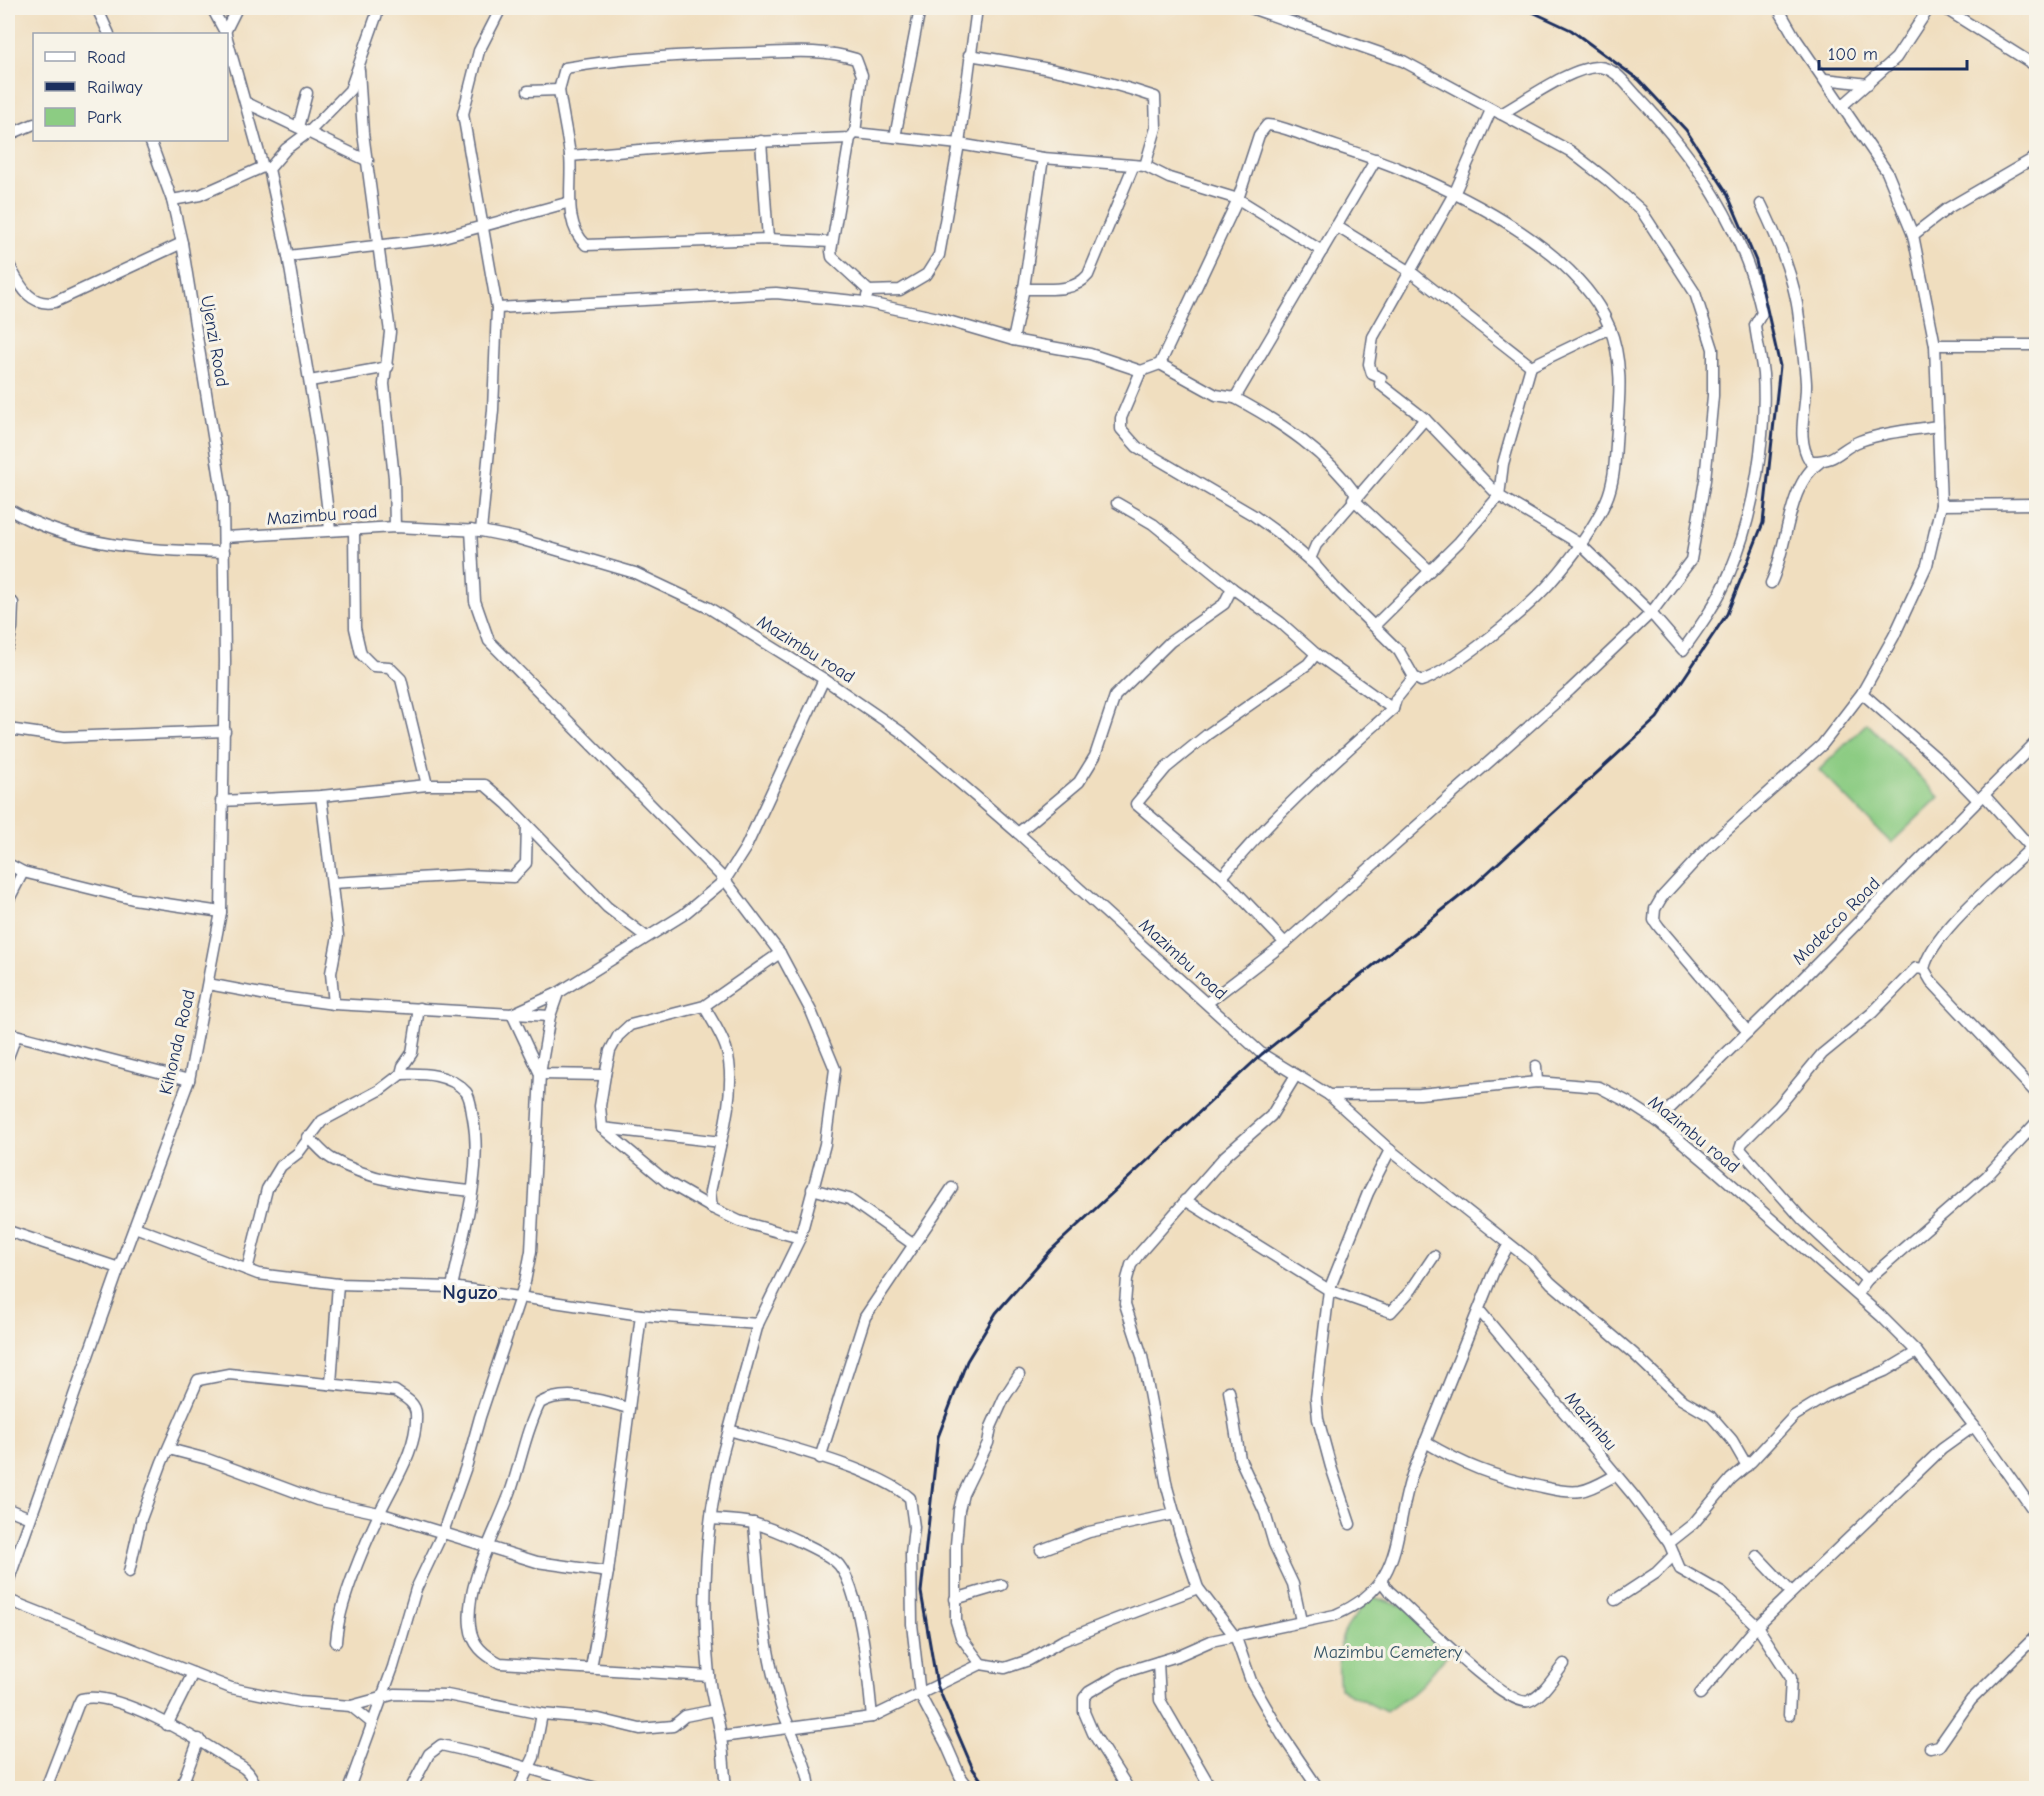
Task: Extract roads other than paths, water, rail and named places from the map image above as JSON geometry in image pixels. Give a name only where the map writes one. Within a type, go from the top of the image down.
[{"type":"street","points":[[97,8],[108,33]]},
{"type":"street","points":[[212,8],[225,33]]},
{"type":"street","points":[[226,33],[237,8]]},
{"type":"street","points":[[172,200],[200,195],[266,168],[285,149],[310,131],[350,90],[379,8]]},
{"type":"street","points":[[501,8],[479,51],[464,114],[497,308],[493,411],[476,530],[476,601],[489,641],[724,880],[780,953],[811,1011],[835,1069],[825,1144],[800,1238],[758,1324],[717,1469],[707,1548],[706,1594],[709,1676],[721,1737],[726,1788]]},
{"type":"street","points":[[895,137],[920,8]]},
{"type":"street","points":[[888,307],[900,290],[927,274],[939,255],[958,144],[977,8]]},
{"type":"street","points":[[1208,1003],[1286,943],[1570,690],[1651,613],[1691,560],[1705,480],[1713,396],[1713,350],[1695,293],[1641,210],[1570,151],[1403,61],[1251,8]]},
{"type":"street","points":[[1748,1032],[1659,927],[1654,920],[1655,909],[1662,897],[1709,846],[1822,745],[1862,693],[1894,636],[1927,565],[1941,505],[1935,345],[1913,235],[1887,172],[1794,36],[1778,8]]},
{"type":"street","points":[[1842,106],[1905,47],[1929,8]]},
{"type":"street","points":[[1944,8],[2037,66]]},
{"type":"street","points":[[228,41],[266,168],[288,256],[310,381],[330,529]]},
{"type":"street","points":[[832,242],[768,239],[586,245],[578,238],[570,202],[570,156],[559,90],[565,68],[592,63],[707,54],[831,52],[856,59],[862,75],[832,242],[832,257],[869,291],[900,290]]},
{"type":"street","points":[[969,55],[1056,68],[1111,82],[1155,97],[1156,128],[1144,166]]},
{"type":"street","points":[[359,61],[362,115],[377,246],[390,332],[388,367],[384,384],[394,478],[395,527]]},
{"type":"street","points":[[1602,67],[1617,74],[1672,133],[1705,177],[1738,236],[1754,278],[1762,313],[1755,325],[1762,374],[1762,412],[1756,476],[1746,526],[1730,572],[1704,620],[1683,650],[1651,613],[1580,544],[1499,496],[1425,419],[1380,384],[1381,378],[1372,374],[1369,364],[1373,337],[1455,192],[1496,112],[1576,71],[1602,67]]},
{"type":"street","points":[[1825,80],[1868,84]]},
{"type":"street","points":[[528,91],[559,90]]},
{"type":"street","points":[[298,127],[307,93]]},
{"type":"street","points":[[247,103],[310,131],[368,161]]},
{"type":"street","points":[[8,135],[33,124]]},
{"type":"street","points":[[497,308],[776,293],[864,302],[888,307],[1013,340],[1090,354],[1141,371],[1160,364],[1238,199],[1259,135],[1267,125],[1376,159],[1455,192],[1541,245],[1557,259],[1600,308],[1610,328],[1621,381],[1612,480],[1606,500],[1580,544],[1539,596],[1443,671],[1421,681],[1414,677],[1399,651],[1315,565],[1253,515],[1128,440],[1121,429],[1121,418],[1141,371]]},
{"type":"street","points":[[570,156],[853,135],[958,144],[1042,158],[1133,167],[1144,166],[1169,178],[1238,199],[1322,251]]},
{"type":"street","name":"Ujenzi Road","points":[[150,141],[172,200],[182,243],[223,498],[224,552]]},
{"type":"street","points":[[761,141],[768,239]]},
{"type":"street","points":[[1913,235],[1948,208],[2037,157]]},
{"type":"street","points":[[1013,340],[1023,289],[1042,158]]},
{"type":"street","points":[[1235,398],[1376,159]]},
{"type":"street","points":[[1023,289],[1070,288],[1082,282],[1088,275],[1133,167]]},
{"type":"street","points":[[288,256],[436,239],[570,202]]},
{"type":"street","points":[[1761,204],[1775,233],[1796,296],[1806,384],[1803,420],[1806,455],[1810,461],[1821,461],[1839,456],[1858,442],[1894,432],[1938,426]]},
{"type":"street","points":[[1336,226],[1411,272],[1531,366]]},
{"type":"street","points":[[8,263],[27,296],[44,304],[55,302],[182,243]]},
{"type":"street","points":[[900,290],[909,312]]},
{"type":"street","points":[[864,302],[869,291]]},
{"type":"street","points":[[1374,626],[1460,542],[1499,496],[1503,464],[1531,366],[1610,328]]},
{"type":"street","points":[[1935,345],[2037,345]]},
{"type":"street","points":[[1160,364],[1216,395],[1235,398],[1306,443],[1344,478],[1355,498],[1429,570]]},
{"type":"street","points":[[310,381],[388,367]]},
{"type":"street","points":[[1315,565],[1311,559],[1314,548],[1425,419]]},
{"type":"street","points":[[1772,583],[1797,495],[1811,468],[1821,461]]},
{"type":"street","points":[[1117,503],[1153,524],[1232,588],[1280,622],[1316,654],[1393,709]]},
{"type":"street","points":[[1941,505],[2037,504]]},
{"type":"street","points":[[8,509],[57,530],[111,546],[156,551],[224,552]]},
{"type":"street","name":"Mazimbu road","points":[[225,537],[330,529],[395,527],[476,530],[516,538],[635,573],[708,608],[824,680],[901,732],[1018,833],[1262,1054],[1329,1095],[1420,1094],[1537,1082],[1599,1087],[1657,1121],[1857,1294],[1917,1352],[2037,1514]]},
{"type":"street","points":[[354,529],[355,628],[361,654],[373,666],[389,667],[401,679],[427,785]]},
{"type":"street","name":"Kihonda Road","points":[[8,1582],[118,1268],[189,1080],[221,912],[221,801],[225,731],[224,552]]},
{"type":"street","points":[[1018,833],[1079,782],[1095,756],[1115,696],[1170,642],[1224,604],[1232,588]]},
{"type":"street","points":[[8,646],[12,628],[13,603]]},
{"type":"street","points":[[1286,943],[1222,877],[1136,804],[1166,768],[1208,734],[1308,664],[1316,654]]},
{"type":"street","points":[[1222,877],[1245,849],[1310,783],[1393,709],[1396,699],[1414,677]]},
{"type":"street","points":[[512,1014],[558,993],[645,936],[683,915],[724,880],[746,847],[824,680]]},
{"type":"street","points":[[1862,693],[1981,797],[2035,848],[1955,921],[1926,957],[1924,969],[1931,981],[2037,1093]]},
{"type":"street","points":[[8,729],[64,737],[225,731]]},
{"type":"street","name":"Modecco Road","points":[[1657,1121],[2037,742]]},
{"type":"street","points":[[221,801],[321,796],[427,785],[485,785],[607,907],[645,936]]},
{"type":"street","points":[[321,796],[338,936],[332,973],[334,1004]]},
{"type":"street","points":[[332,883],[466,875],[513,878],[526,863],[527,825]]},
{"type":"street","points":[[8,864],[23,872],[133,899],[221,912]]},
{"type":"street","points":[[8,901],[23,872]]},
{"type":"street","points":[[780,953],[704,1006],[630,1025],[618,1036],[610,1051],[600,1106],[602,1128],[667,1182],[740,1221],[800,1238]]},
{"type":"street","points":[[1867,1280],[1802,1219],[1740,1149],[1742,1143],[1779,1106],[1822,1054],[1872,1013],[1916,968],[1924,969]]},
{"type":"street","points":[[208,984],[267,996],[334,1004],[550,1016]]},
{"type":"street","points":[[349,1788],[393,1667],[416,1589],[443,1532],[467,1464],[520,1295],[531,1251],[540,1074],[550,1016],[558,993]]},
{"type":"street","points":[[704,1006],[726,1048],[730,1080],[728,1116],[710,1192],[712,1208]]},
{"type":"street","points":[[401,1074],[403,1066],[412,1053],[418,1008]]},
{"type":"street","points":[[512,1014],[540,1074]]},
{"type":"street","points":[[8,1057],[12,1035],[189,1080]]},
{"type":"street","points":[[1536,1066],[1537,1082]]},
{"type":"street","points":[[247,1270],[267,1189],[281,1166],[298,1153],[322,1121],[380,1090],[401,1074],[420,1074],[447,1078],[467,1093],[476,1128],[472,1191],[452,1287]]},
{"type":"street","points":[[540,1074],[605,1075]]},
{"type":"street","points":[[1296,1075],[1271,1116],[1225,1156],[1131,1265],[1124,1295],[1142,1356],[1174,1514],[1198,1588],[1236,1638],[1251,1681],[1281,1735],[1318,1788]]},
{"type":"street","points":[[1329,1095],[1390,1150],[1509,1244],[1634,1354],[1681,1399],[1712,1418],[1732,1440],[1747,1466]]},
{"type":"street","points":[[1857,1294],[1867,1280],[1987,1176],[2037,1123]]},
{"type":"street","points":[[602,1128],[721,1142]]},
{"type":"street","points":[[308,1137],[330,1158],[366,1174],[391,1182],[472,1191]]},
{"type":"street","points":[[1350,1524],[1318,1419],[1316,1398],[1329,1290],[1368,1193],[1390,1150]]},
{"type":"street","points":[[820,1458],[865,1317],[952,1188]]},
{"type":"street","points":[[812,1189],[849,1199],[914,1245]]},
{"type":"street","points":[[1185,1200],[1329,1290],[1391,1312],[1411,1290],[1434,1256]]},
{"type":"street","points":[[135,1227],[247,1270],[278,1278],[338,1284],[452,1287],[520,1295],[641,1315],[758,1324]]},
{"type":"street","points":[[8,1231],[118,1268]]},
{"type":"street","points":[[1128,1788],[1093,1733],[1084,1712],[1084,1698],[1094,1688],[1116,1677],[1211,1641],[1236,1638],[1301,1621],[1335,1615],[1353,1607],[1382,1582],[1396,1550],[1404,1500],[1425,1442],[1494,1271],[1509,1244]]},
{"type":"street","points":[[331,1384],[338,1284]]},
{"type":"street","name":"Mazimbu","points":[[1479,1310],[1536,1382],[1594,1446],[1614,1476],[1633,1496],[1669,1543],[1680,1569],[1722,1593],[1756,1626]]},
{"type":"street","points":[[591,1668],[608,1572],[641,1315]]},
{"type":"street","points":[[1669,1543],[1692,1524],[1731,1479],[1747,1466],[1794,1416],[1830,1394],[1885,1371],[1917,1352]]},
{"type":"street","points":[[129,1572],[141,1519],[184,1406],[198,1380],[229,1374],[395,1392],[409,1400],[416,1411],[414,1437],[379,1514],[340,1613],[336,1642]]},
{"type":"street","points":[[981,1664],[961,1636],[956,1621],[956,1545],[963,1494],[975,1475],[1004,1398],[1019,1375]]},
{"type":"street","points":[[1229,1391],[1240,1459],[1265,1513],[1274,1544],[1293,1584],[1301,1621]]},
{"type":"street","points":[[629,1407],[596,1399],[561,1395],[540,1403],[528,1430],[511,1490],[488,1545],[474,1590],[470,1625],[476,1644],[484,1655],[500,1663],[709,1676]]},
{"type":"street","points":[[1700,1694],[1756,1626],[1942,1449],[1974,1426]]},
{"type":"street","points":[[729,1430],[820,1458],[887,1483],[910,1498],[914,1527],[911,1554],[912,1624],[920,1695],[960,1776],[969,1788]]},
{"type":"street","points":[[1425,1442],[1461,1463],[1492,1476],[1560,1491],[1591,1488],[1614,1476]]},
{"type":"street","points":[[169,1449],[207,1459],[317,1500],[443,1532],[537,1562],[608,1572]]},
{"type":"street","points":[[8,1509],[30,1518]]},
{"type":"street","points":[[1041,1550],[1089,1532],[1174,1514]]},
{"type":"street","points":[[712,1519],[754,1523],[822,1552],[840,1567],[851,1589],[857,1612],[872,1716]]},
{"type":"street","points":[[754,1523],[763,1630],[787,1726],[808,1776],[809,1788]]},
{"type":"street","points":[[1615,1600],[1656,1573],[1674,1555]]},
{"type":"street","points":[[1758,1556],[1791,1592]]},
{"type":"street","points":[[1382,1582],[1389,1592],[1478,1673],[1514,1700],[1528,1701],[1536,1697],[1564,1664]]},
{"type":"street","points":[[955,1599],[1002,1584]]},
{"type":"street","points":[[721,1737],[787,1726],[872,1716],[981,1664],[1005,1668],[1029,1660],[1062,1641],[1198,1588]]},
{"type":"street","points":[[8,1600],[193,1673],[266,1697],[351,1706],[395,1694],[447,1695],[542,1714],[599,1719],[640,1729],[673,1726],[685,1716],[715,1710]]},
{"type":"street","points":[[1756,1626],[1791,1678],[1789,1715]]},
{"type":"street","points":[[1930,1748],[1940,1746],[1971,1700],[2037,1636]]},
{"type":"street","points":[[1158,1662],[1160,1700],[1211,1788]]},
{"type":"street","points":[[167,1725],[193,1673]]},
{"type":"street","points":[[46,1788],[81,1699],[92,1696],[118,1703],[199,1739],[243,1767],[250,1774],[256,1788]]},
{"type":"street","points":[[351,1706],[372,1723]]},
{"type":"street","points":[[519,1788],[534,1757],[542,1714]]},
{"type":"street","points":[[181,1788],[199,1739]]},
{"type":"street","points":[[411,1788],[429,1754],[441,1745],[471,1751],[596,1788]]},
{"type":"railway","points":[[987,1788],[973,1769],[937,1685],[921,1592],[938,1437],[967,1361],[996,1313],[1051,1250],[1262,1054],[1474,885],[1657,718],[1727,614],[1763,523],[1780,366],[1756,261],[1726,191],[1686,130],[1639,80],[1571,30],[1524,8]]},
{"type":"district","name":"Nguzo","points":[[470,1292]]},
{"type":"park label","name":"Mazimbu Cemetery","points":[[1388,1652]]}]
